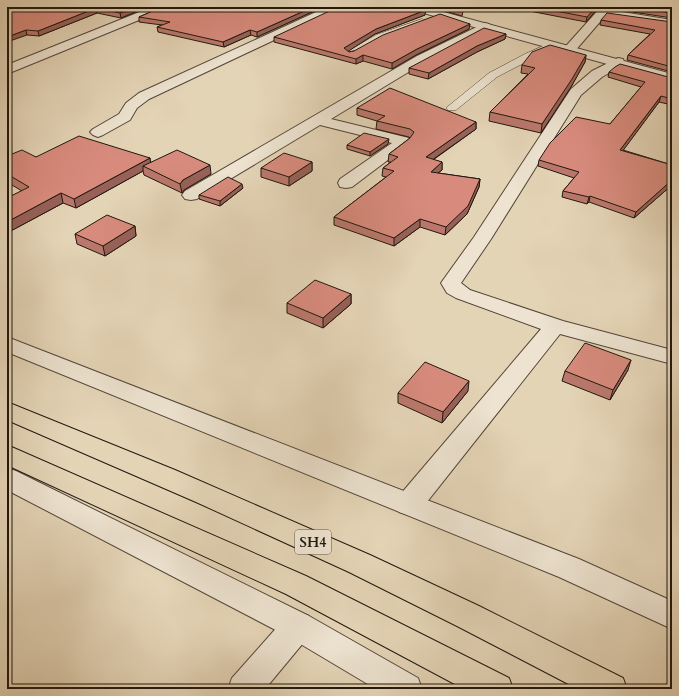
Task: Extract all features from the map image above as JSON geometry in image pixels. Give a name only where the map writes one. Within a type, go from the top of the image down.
[{"type":"highway","name":"SH4","points":[[7,410],[164,476],[324,547],[509,636],[612,689]]},
{"type":"highway","points":[[7,454],[296,585],[496,689]]},
{"type":"street","points":[[7,70],[162,7]]},
{"type":"street","points":[[98,132],[125,117],[131,106],[144,96],[336,7]]},
{"type":"street","points":[[421,8],[672,78]]},
{"type":"street","points":[[570,49],[605,10],[672,23]]},
{"type":"street","points":[[191,195],[427,56],[485,26]]},
{"type":"street","points":[[618,62],[597,74],[576,92],[482,239],[451,283],[454,289],[463,294],[555,326],[672,357]]},
{"type":"street","points":[[318,120],[404,141],[346,183]]},
{"type":"street","points":[[409,504],[555,326]]},
{"type":"street","points":[[7,344],[569,568],[672,615]]},
{"type":"street","points":[[7,478],[298,626],[406,689]]},
{"type":"street","points":[[244,689],[298,626]]},
{"type":"lane","points":[[350,53],[379,36],[441,14]]},
{"type":"lane","points":[[452,108],[493,75],[528,56],[554,45]]},
{"type":"building","points":[[7,7],[135,7],[120,13],[96,8],[38,31],[26,30],[7,37]]},
{"type":"building","points":[[162,7],[313,7],[257,32],[250,30],[223,42],[157,27],[170,22],[139,17]]},
{"type":"building","points":[[338,7],[414,7],[426,10],[376,29],[344,48],[349,52],[354,51],[383,35],[440,14],[470,24],[417,49],[392,63],[363,55],[356,59],[274,37]]},
{"type":"building","points":[[449,7],[463,7],[463,11]]},
{"type":"building","points":[[535,7],[596,7],[587,17]]},
{"type":"building","points":[[632,7],[672,7],[672,13]]},
{"type":"building","points":[[607,13],[672,22],[672,67],[628,55],[655,30],[601,20]]},
{"type":"building","points":[[484,28],[506,34],[477,46],[429,73],[409,68]]},
{"type":"building","points":[[550,45],[586,55],[542,124],[490,112],[535,68],[522,65],[532,52]]},
{"type":"building","points":[[620,64],[672,78],[672,99],[661,96],[620,150],[672,165],[672,180],[636,212],[590,196],[563,191],[579,172],[539,160],[550,143],[576,117],[610,124],[645,82],[609,72]]},
{"type":"building","points":[[390,88],[476,122],[426,157],[442,162],[431,172],[480,179],[468,206],[446,227],[420,219],[394,238],[334,217],[394,171],[383,168],[398,157],[389,154],[410,138],[414,132],[410,129],[377,121],[385,116],[357,108]]},
{"type":"building","points":[[364,133],[389,139],[370,152],[347,145]]},
{"type":"building","points":[[79,136],[150,158],[74,199],[61,193],[7,222],[7,198],[29,187],[7,174],[7,156],[22,150],[36,157]]},
{"type":"building","points":[[177,150],[210,165],[183,180],[180,184],[143,166]]},
{"type":"building","points":[[284,153],[312,162],[289,177],[261,168]]},
{"type":"building","points":[[228,177],[242,184],[220,201],[199,195]]},
{"type":"building","points":[[107,215],[135,226],[103,246],[75,234]]},
{"type":"building","points":[[315,280],[351,294],[323,318],[287,303]]},
{"type":"building","points":[[585,343],[631,360],[613,390],[565,371]]},
{"type":"building","points":[[425,362],[469,381],[443,412],[398,393]]}]
